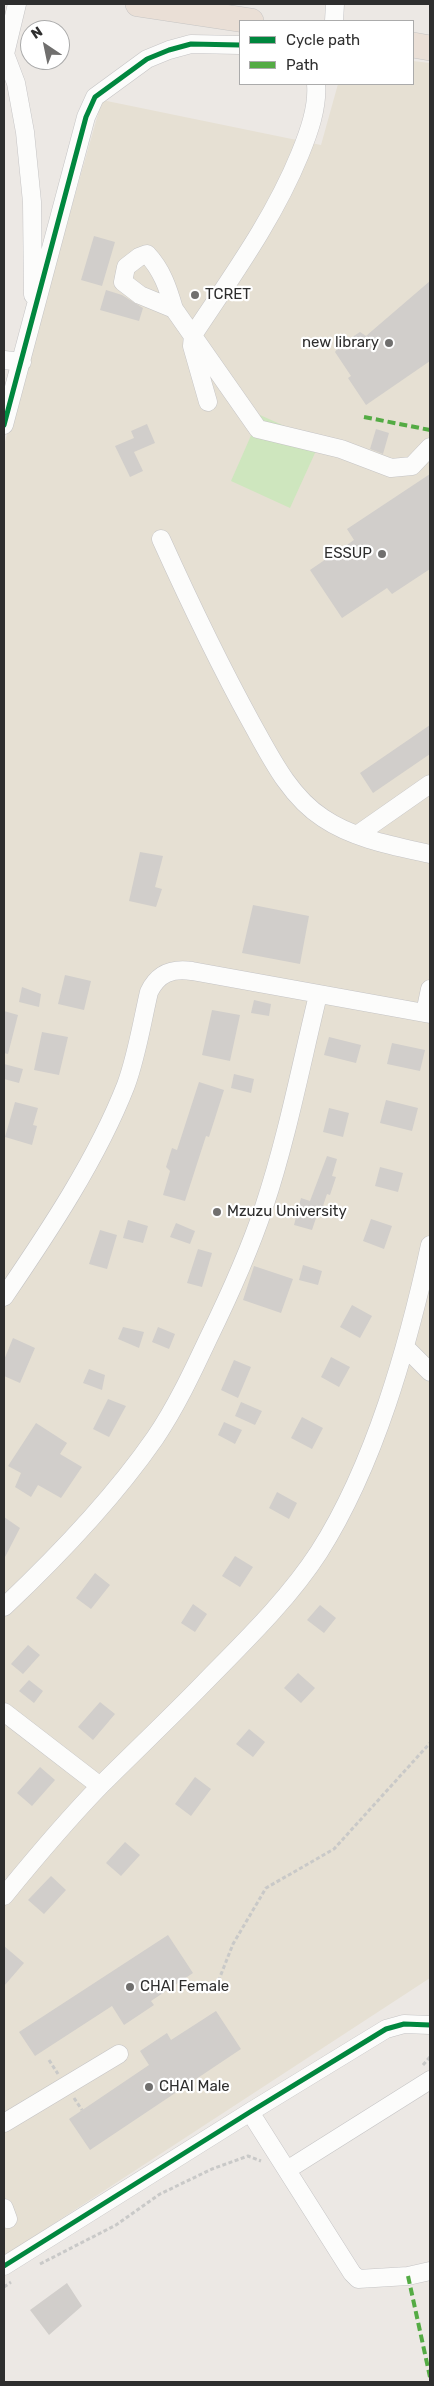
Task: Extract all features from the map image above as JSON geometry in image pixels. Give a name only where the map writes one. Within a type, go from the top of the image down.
[{"type":"highway","points":[[138,4],[244,20]]},
{"type":"highway","points":[[414,45],[430,48]]},
{"type":"street","points":[[18,4],[4,54],[16,84],[26,140],[32,202],[34,318]]},
{"type":"street","points":[[334,20],[335,4]]},
{"type":"street","points":[[4,425],[86,117],[96,97],[147,60],[169,50],[191,44],[239,45]]},
{"type":"street","points":[[208,402],[192,346],[193,336],[264,229],[288,181],[308,133],[317,94],[316,85]]},
{"type":"street","points":[[174,309],[258,429],[341,449],[390,468],[412,466],[430,447]]},
{"type":"street","points":[[4,360],[22,362]]},
{"type":"street","points":[[161,539],[217,661],[275,764],[299,798],[323,819],[357,835],[430,854]]},
{"type":"street","points":[[357,835],[430,784]]},
{"type":"street","points":[[4,1296],[56,1219],[113,1114],[126,1084],[149,992],[155,980],[177,969],[428,1014],[430,989]]},
{"type":"street","points":[[4,1607],[54,1559],[106,1501],[155,1438],[188,1382],[229,1295],[264,1207],[288,1125],[318,994]]},
{"type":"street","points":[[4,1896],[100,1786],[237,1649],[290,1590],[319,1552],[360,1472],[384,1411],[405,1347],[430,1245]]},
{"type":"street","points":[[405,1347],[430,1372]]},
{"type":"street","points":[[4,1712],[100,1786]]},
{"type":"street","points":[[10,2272],[250,2112],[386,2029],[404,2024],[430,2025]]},
{"type":"street","points":[[4,2123],[119,2054]]},
{"type":"street","points":[[287,2170],[430,2080]]},
{"type":"street","points":[[250,2112],[352,2273],[358,2279],[408,2276],[430,2271]]},
{"type":"path","points":[[216,1987],[233,1944],[266,1888],[334,1849],[430,1743]]},
{"type":"path","points":[[39,2265],[57,2258],[116,2226],[160,2194],[212,2169],[248,2156],[287,2170]]},
{"type":"path","points":[[4,2287],[10,2272]]},
{"type":"shaded area","name":"Mzuzu University","points":[[414,61],[430,63],[430,1978],[4,2256],[4,445],[102,100],[321,145],[338,85],[414,85]]},
{"type":"green space","points":[[260,415],[320,442],[290,508],[231,481]]},
{"type":"building","points":[[94,236],[115,242],[102,286],[81,280]]},
{"type":"building","name":"new library","points":[[430,281],[430,361],[366,405],[348,378],[351,376],[335,352],[340,345],[360,332],[366,336]]},
{"type":"building","points":[[106,290],[122,295],[143,308],[139,321],[100,310]]},
{"type":"building","points":[[147,424],[155,443],[134,452],[143,471],[130,477],[115,446],[134,438],[131,431]]},
{"type":"building","points":[[376,429],[389,433],[383,454],[370,449]]},
{"type":"building","name":"ESSUP","points":[[430,474],[430,569],[392,594],[387,588],[342,618],[310,570],[354,540],[347,529]]},
{"type":"building","points":[[430,725],[430,754],[373,793],[360,773]]},
{"type":"building","points":[[140,852],[163,856],[155,887],[162,889],[156,907],[129,901]]},
{"type":"building","points":[[253,905],[309,916],[300,964],[242,953]]},
{"type":"building","points":[[65,975],[91,981],[84,1010],[58,1004]]},
{"type":"building","points":[[22,987],[41,994],[39,1007],[19,1002]]},
{"type":"building","points":[[254,1000],[271,1004],[269,1016],[251,1013]]},
{"type":"building","points":[[212,1010],[240,1015],[230,1061],[202,1055]]},
{"type":"building","points":[[4,1011],[18,1015],[8,1054],[4,1053]]},
{"type":"building","points":[[42,1032],[68,1037],[59,1075],[34,1070]]},
{"type":"building","points":[[329,1037],[361,1045],[356,1063],[324,1055]]},
{"type":"building","points":[[392,1043],[425,1050],[420,1071],[387,1064]]},
{"type":"building","points":[[4,1064],[23,1069],[19,1083],[4,1079]]},
{"type":"building","points":[[234,1074],[254,1079],[251,1093],[231,1088]]},
{"type":"building","points":[[199,1082],[224,1090],[209,1137],[206,1136],[185,1201],[163,1195],[170,1171],[166,1167],[172,1148],[177,1150]]},
{"type":"building","points":[[386,1100],[418,1108],[412,1131],[380,1123]]},
{"type":"building","points":[[15,1102],[38,1108],[33,1125],[37,1126],[32,1145],[5,1137]]},
{"type":"building","points":[[329,1108],[349,1113],[343,1137],[323,1132]]},
{"type":"building","points":[[327,1156],[337,1159],[332,1176],[336,1177],[330,1195],[327,1194],[319,1218],[316,1218],[312,1230],[294,1225],[301,1198],[310,1201]]},
{"type":"building","points":[[380,1167],[403,1173],[398,1192],[375,1186]]},
{"type":"building","points":[[371,1219],[392,1226],[384,1249],[363,1241]]},
{"type":"building","points":[[128,1220],[148,1226],[143,1243],[123,1238]]},
{"type":"building","points":[[176,1223],[195,1231],[190,1244],[170,1237]]},
{"type":"building","points":[[100,1230],[117,1235],[107,1269],[89,1264]]},
{"type":"building","points":[[198,1249],[212,1253],[202,1287],[187,1283]]},
{"type":"building","points":[[303,1265],[322,1271],[318,1285],[299,1280]]},
{"type":"building","points":[[254,1266],[293,1279],[281,1313],[243,1300]]},
{"type":"building","points":[[352,1305],[372,1316],[360,1338],[340,1327]]},
{"type":"building","points":[[123,1327],[144,1332],[139,1348],[118,1339]]},
{"type":"building","points":[[158,1327],[175,1334],[169,1349],[152,1342]]},
{"type":"building","points":[[13,1338],[35,1348],[20,1383],[4,1376],[4,1360]]},
{"type":"building","points":[[331,1357],[350,1367],[339,1387],[321,1377]]},
{"type":"building","points":[[234,1360],[251,1367],[238,1398],[221,1390]]},
{"type":"building","points":[[89,1369],[105,1375],[102,1390],[83,1383]]},
{"type":"building","points":[[108,1399],[126,1406],[109,1437],[93,1429]]},
{"type":"building","points":[[241,1402],[262,1411],[255,1425],[235,1416]]},
{"type":"building","points":[[302,1417],[323,1428],[312,1449],[291,1438]]},
{"type":"building","points":[[224,1422],[242,1430],[235,1444],[218,1435]]},
{"type":"building","points":[[36,1423],[67,1443],[60,1454],[82,1467],[61,1498],[38,1485],[31,1497],[15,1487],[21,1473],[8,1466]]},
{"type":"building","points":[[277,1492],[297,1503],[289,1519],[269,1508]]},
{"type":"building","points":[[4,1517],[20,1528],[4,1559]]},
{"type":"building","points":[[235,1556],[253,1567],[240,1587],[222,1576]]},
{"type":"building","points":[[95,1573],[110,1585],[91,1609],[76,1598]]},
{"type":"building","points":[[193,1604],[207,1614],[195,1632],[181,1623]]},
{"type":"building","points":[[320,1605],[336,1618],[324,1633],[307,1620]]},
{"type":"building","points":[[28,1645],[40,1655],[23,1674],[11,1664]]},
{"type":"building","points":[[298,1673],[315,1688],[301,1703],[284,1688]]},
{"type":"building","points":[[29,1680],[43,1691],[34,1703],[19,1691]]},
{"type":"building","points":[[100,1702],[115,1714],[93,1740],[78,1727]]},
{"type":"building","points":[[249,1729],[265,1742],[253,1757],[236,1744]]},
{"type":"building","points":[[40,1767],[55,1780],[32,1806],[17,1793]]},
{"type":"building","points":[[195,1777],[211,1789],[191,1816],[175,1804]]},
{"type":"building","points":[[125,1842],[140,1855],[121,1876],[106,1863]]},
{"type":"building","points":[[51,1876],[66,1890],[44,1914],[28,1900]]},
{"type":"building","name":"CHAI Female","points":[[168,1935],[193,1973],[151,2001],[154,2005],[124,2025],[112,2006],[35,2056],[19,2032]]},
{"type":"building","points":[[4,1946],[24,1963],[4,1986]]},
{"type":"building","name":"CHAI Male","points":[[216,2011],[241,2049],[90,2150],[69,2119],[149,2065],[140,2051],[167,2033],[171,2040]]},
{"type":"building","points":[[67,2283],[82,2306],[49,2335],[30,2310]]},
{"type":"marked path","points":[[364,417],[430,430]]},
{"type":"marked path","points":[[408,2276],[430,2377]]},
{"type":"cycle path","points":[[4,425],[86,117],[95,97],[147,59],[169,50],[191,44],[239,45]]},
{"type":"cycle path","points":[[4,2266],[386,2029],[404,2024],[430,2025]]},
{"type":"place","name":"TCRET","points":[[195,295]]},
{"type":"place","name":"new library","points":[[389,343]]},
{"type":"place","name":"ESSUP","points":[[382,554]]},
{"type":"place","name":"Mzuzu University","points":[[217,1212]]},
{"type":"place","name":"CHAI Female","points":[[130,1987]]},
{"type":"place","name":"CHAI Male","points":[[149,2087]]}]
